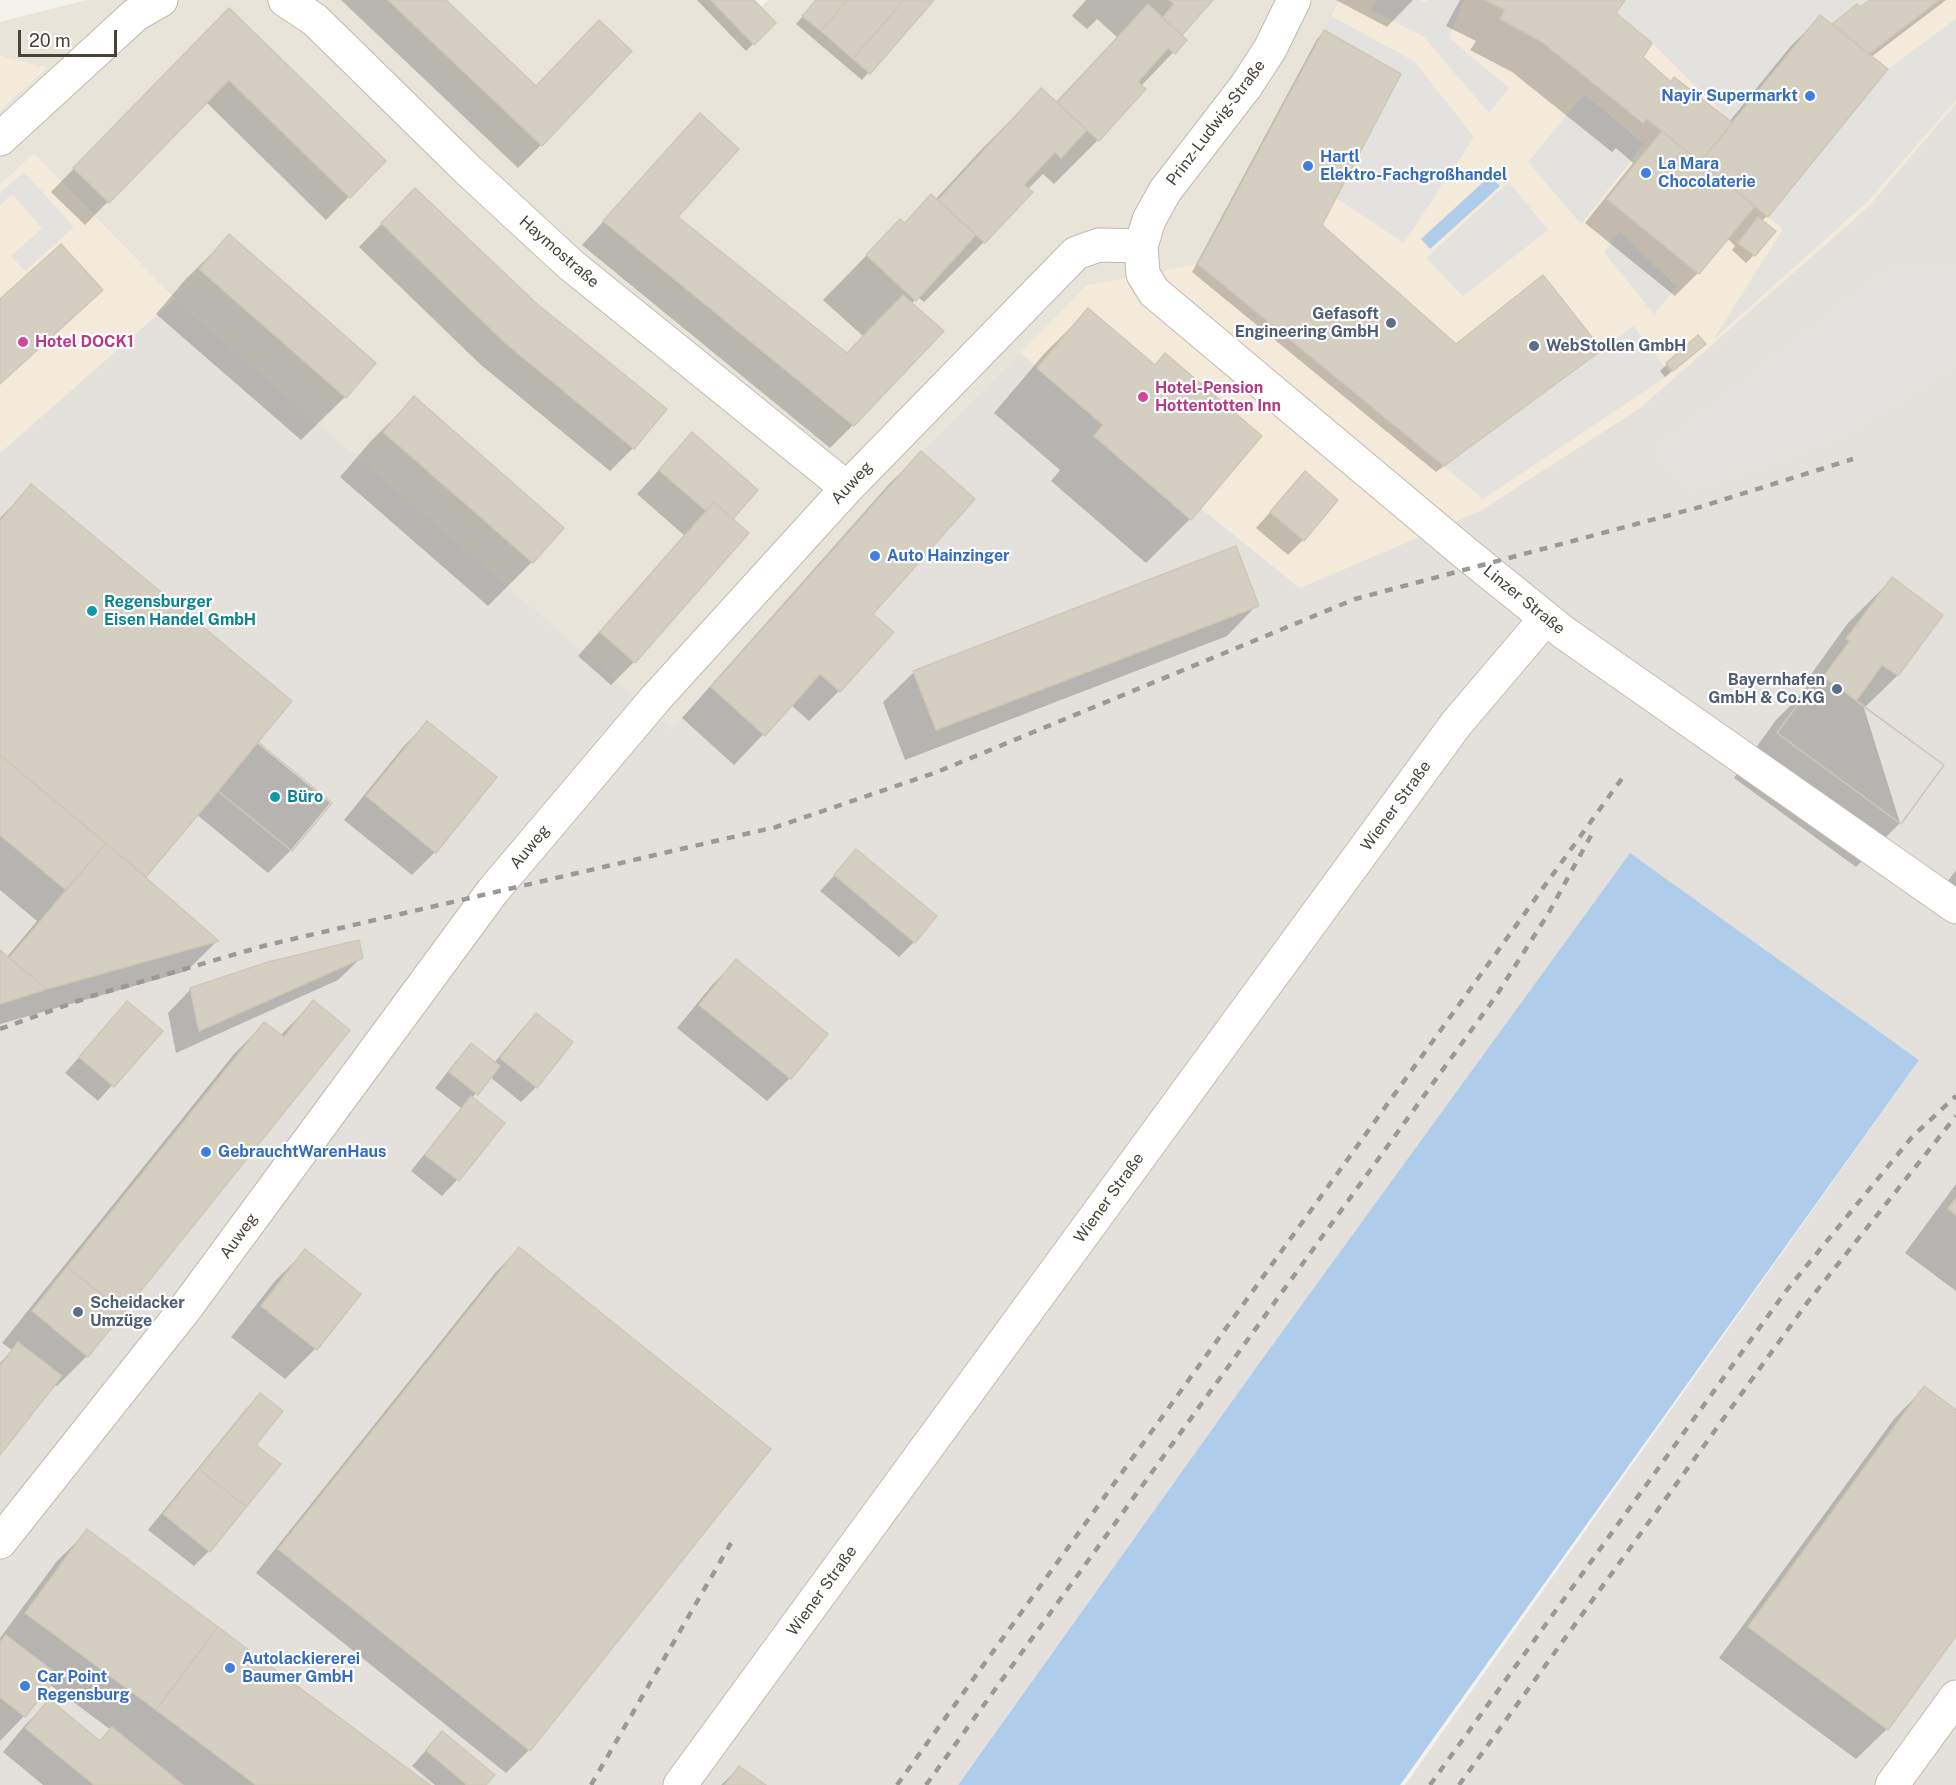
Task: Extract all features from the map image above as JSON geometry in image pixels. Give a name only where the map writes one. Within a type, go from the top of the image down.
[{"type":"street","points":[[0,139],[135,15],[161,0]]},
{"type":"street","name":"Haymostraße","points":[[285,0],[315,20],[468,170],[571,264],[847,488]]},
{"type":"street","name":"Prinz-Ludwig-Straße","points":[[1141,246],[1149,220],[1165,191],[1246,86],[1270,49],[1294,0]]},
{"type":"street","name":"Auweg","points":[[0,1542],[184,1309],[492,892],[656,698],[847,488],[1076,253],[1099,245],[1141,246]]},
{"type":"street","name":"Linzer Straße","points":[[1141,246],[1143,274],[1154,292],[1545,618],[1956,907]]},
{"type":"street","name":"Wiener Straße","points":[[681,1785],[1456,724],[1545,618]]},
{"type":"street","points":[[1892,1785],[1956,1697]]},
{"type":"shaded area","points":[[87,0],[754,0],[761,7],[768,0],[1340,0],[1198,264],[1087,286],[921,451],[672,730],[175,299],[34,154],[0,185],[0,110],[46,68],[0,56],[0,22]]},
{"type":"shaded area","points":[[1340,0],[1956,0],[1956,103],[1868,207],[1640,408],[1480,511],[1300,588],[1202,508],[1191,520],[1094,436],[1103,425],[1020,352],[1088,286],[1198,264]]},
{"type":"shaded area","points":[[1377,0],[1419,0],[1426,3],[1428,0],[1464,0],[1449,38],[1509,88],[1489,113],[1423,36],[1371,10]]},
{"type":"shaded area","points":[[1625,0],[1870,0],[1860,7],[1857,4],[1832,24],[1820,15],[1733,123],[1652,43],[1616,13]]},
{"type":"shaded area","points":[[1331,16],[1414,61],[1474,137],[1404,243],[1336,198],[1400,74],[1324,30]]},
{"type":"shaded area","points":[[1956,19],[1956,100],[1868,201],[1713,340],[1783,229],[1768,217],[1888,69]]},
{"type":"shaded area","points":[[0,56],[46,67],[0,110]]},
{"type":"shaded area","points":[[1584,94],[1644,144],[1581,224],[1528,162]]},
{"type":"shaded area","points":[[1956,103],[1956,1785],[1405,1785],[1919,1060],[1631,854],[1255,1369],[958,1785],[0,1785],[0,453],[175,299],[672,729],[921,451],[1020,352],[1103,425],[1094,437],[1191,520],[1201,508],[1300,588],[1480,511],[1640,408],[1868,207]]},
{"type":"shaded area","points":[[33,154],[175,299],[0,453],[0,185]]},
{"type":"shaded area","points":[[24,172],[74,227],[25,271],[11,256],[42,228],[12,194],[0,205],[0,193]]},
{"type":"shaded area","points":[[1509,182],[1548,230],[1463,296],[1426,258]]},
{"type":"shaded area","points":[[1620,232],[1677,287],[1654,314],[1604,252]]},
{"type":"shaded area","points":[[1953,267],[1956,271],[1956,363],[1894,405],[1830,440],[1751,470],[1689,490],[1656,450],[1888,270]]},
{"type":"shaded area","points":[[1633,326],[1670,374],[1483,499],[1444,466]]},
{"type":"water","points":[[1490,176],[1500,186],[1430,249],[1421,239]]},
{"type":"water","points":[[1630,853],[1919,1060],[1400,1785],[958,1785],[1255,1369]]},
{"type":"building","points":[[388,0],[446,0],[536,86],[599,20],[632,51],[542,146]]},
{"type":"building","points":[[711,0],[754,0],[776,23],[754,45]]},
{"type":"building","points":[[816,0],[847,0],[821,31],[802,16]]},
{"type":"building","points":[[847,0],[904,0],[853,59],[821,31]]},
{"type":"building","points":[[904,0],[934,0],[870,74],[853,59]]},
{"type":"building","points":[[1169,0],[1213,0],[1182,35],[1162,18],[1174,4]]},
{"type":"building","points":[[1485,0],[1625,0],[1616,13],[1652,43],[1643,57],[1671,82],[1674,77],[1733,123],[1700,162],[1647,119],[1643,123],[1542,42],[1500,19],[1505,10]]},
{"type":"building","points":[[1870,0],[1939,0],[1869,54],[1832,24],[1857,4],[1860,7]]},
{"type":"building","points":[[1148,4],[1187,40],[1175,54],[1168,48],[1138,82],[1146,89],[1099,141],[1057,103]]},
{"type":"building","points":[[229,8],[386,161],[350,198],[229,80],[109,203],[73,168]]},
{"type":"building","name":"Nayir Supermarkt","points":[[1820,15],[1888,69],[1768,217],[1700,162]]},
{"type":"building","points":[[1324,30],[1401,74],[1322,225],[1456,344],[1543,275],[1602,350],[1444,466],[1198,264]]},
{"type":"building","points":[[1041,88],[1087,130],[1061,158],[1055,152],[1024,185],[1033,192],[985,243],[938,200]]},
{"type":"building","points":[[700,113],[739,149],[678,217],[847,353],[903,295],[944,331],[854,426],[603,221]]},
{"type":"building","points":[[1662,131],[1755,206],[1699,274],[1607,199]]},
{"type":"building","points":[[415,188],[537,304],[667,409],[634,449],[504,342],[381,223]]},
{"type":"building","points":[[931,194],[976,235],[916,301],[866,255],[900,219],[905,223]]},
{"type":"building","points":[[1758,217],[1776,231],[1755,256],[1738,243]]},
{"type":"building","points":[[229,234],[376,363],[346,398],[199,269]]},
{"type":"building","name":"Hotel DOCK1","points":[[61,244],[103,290],[0,384],[0,299]]},
{"type":"building","name":"Hotel-Pension Hottentotten Inn","points":[[1088,308],[1155,365],[1165,353],[1262,436],[1191,520],[1094,436],[1103,425],[1037,368]]},
{"type":"building","points":[[1698,335],[1706,344],[1673,371],[1666,363]]},
{"type":"building","points":[[414,396],[564,528],[533,563],[383,432]]},
{"type":"building","points":[[692,432],[758,490],[733,519],[714,502],[706,511],[659,470]]},
{"type":"building","name":"Auto Hainzinger","points":[[921,451],[975,499],[873,614],[894,632],[840,692],[820,674],[765,736],[711,687]]},
{"type":"building","points":[[1305,471],[1338,500],[1304,541],[1270,512]]},
{"type":"building","name":"Regensburger Eisen Handel GmbH","points":[[31,484],[292,701],[258,742],[332,803],[292,851],[218,791],[146,877],[0,755],[0,521]]},
{"type":"building","points":[[714,502],[749,533],[635,663],[600,632]]},
{"type":"building","points":[[1236,546],[1259,606],[936,730],[913,671]]},
{"type":"building","name":"Bayernhafen GmbH & Co.KG","points":[[1892,577],[1943,615],[1898,676],[1882,665],[1856,701],[1944,765],[1901,824],[1777,733],[1820,674],[1823,677],[1850,641],[1846,639]]},
{"type":"building","name":"Bayernhafen GmbH & Co.KG","points":[[1820,674],[1944,765],[1901,824],[1777,733]]},
{"type":"building","points":[[427,721],[497,777],[436,853],[366,796]]},
{"type":"building","name":"Büro","points":[[258,742],[332,803],[292,851],[218,791]]},
{"type":"building","points":[[0,755],[106,843],[66,890],[0,835]]},
{"type":"building","points":[[106,843],[219,941],[47,989],[9,958]]},
{"type":"building","points":[[856,849],[937,916],[915,943],[834,875]]},
{"type":"building","points":[[359,940],[363,958],[199,1031],[190,988],[268,962]]},
{"type":"building","points":[[0,950],[9,958],[47,989],[0,1004]]},
{"type":"building","points":[[736,959],[828,1034],[791,1079],[699,1005]]},
{"type":"building","name":"GebrauchtWarenHaus","points":[[313,1000],[350,1030],[124,1312],[67,1267],[264,1022],[284,1037]]},
{"type":"building","points":[[127,1001],[163,1031],[114,1087],[79,1057]]},
{"type":"building","points":[[536,1013],[573,1042],[537,1088],[500,1058]]},
{"type":"building","points":[[471,1043],[500,1066],[478,1095],[449,1072]]},
{"type":"building","points":[[471,1096],[505,1123],[459,1181],[425,1155]]},
{"type":"building","points":[[1956,1198],[1956,1215],[1948,1209]]},
{"type":"building","points":[[519,1247],[771,1449],[530,1751],[278,1549]]},
{"type":"building","points":[[305,1249],[361,1294],[317,1350],[261,1306]]},
{"type":"building","name":"Scheidacker Umzüge","points":[[67,1267],[124,1312],[88,1357],[32,1311]]},
{"type":"building","points":[[18,1342],[62,1376],[0,1455],[0,1366]]},
{"type":"building","points":[[1924,1386],[1956,1410],[1956,1636],[1888,1730],[1748,1627]]},
{"type":"building","points":[[260,1393],[283,1411],[256,1445],[281,1464],[246,1507],[199,1469]]},
{"type":"building","points":[[199,1469],[246,1507],[210,1552],[163,1514]]},
{"type":"building","points":[[87,1529],[218,1627],[156,1710],[25,1613]]},
{"type":"building","name":"Autolackiererei Baumer GmbH","points":[[218,1627],[430,1785],[256,1785],[156,1710]]},
{"type":"building","name":"Car Point Regensburg","points":[[6,1635],[58,1675],[25,1717],[0,1697],[0,1642]]},
{"type":"building","points":[[49,1699],[100,1741],[112,1727],[183,1785],[94,1785],[25,1728]]},
{"type":"building","points":[[442,1731],[495,1775],[486,1785],[467,1785],[426,1750]]},
{"type":"building","points":[[739,1766],[766,1785],[725,1785]]},
{"type":"railway","points":[[0,1029],[92,996],[267,945],[776,827],[937,772],[1355,599],[1700,507],[1853,459]]},
{"type":"railway","points":[[897,1785],[1623,777]]},
{"type":"railway","points":[[926,1785],[1496,996],[1548,914],[1594,830]]},
{"type":"railway","points":[[1430,1785],[1786,1291],[1912,1137],[1956,1096]]},
{"type":"railway","points":[[1459,1785],[1807,1303],[1956,1116]]},
{"type":"railway","points":[[591,1785],[731,1543]]},
{"type":"place","name":"Nayir Supermarkt","points":[[1810,96]]},
{"type":"place","name":"Hartl Elektro-Fachgroßhandel","points":[[1308,166]]},
{"type":"place","name":"La Mara Chocolaterie","points":[[1646,173]]},
{"type":"place","name":"Gefasoft Engineering GmbH","points":[[1391,323]]},
{"type":"place","name":"Hotel DOCK1","points":[[23,342]]},
{"type":"place","name":"WebStollen GmbH","points":[[1534,346]]},
{"type":"place","name":"Hotel-Pension Hottentotten Inn","points":[[1143,397]]},
{"type":"place","name":"Auto Hainzinger","points":[[875,556]]},
{"type":"place","name":"Regensburger Eisen Handel GmbH","points":[[92,611]]},
{"type":"place","name":"Bayernhafen GmbH & Co.KG","points":[[1837,689]]},
{"type":"place","name":"Büro","points":[[275,797]]},
{"type":"place","name":"GebrauchtWarenHaus","points":[[206,1152]]},
{"type":"place","name":"Scheidacker Umzüge","points":[[78,1312]]},
{"type":"place","name":"Autolackiererei Baumer GmbH","points":[[230,1668]]},
{"type":"place","name":"Car Point Regensburg","points":[[25,1686]]}]
